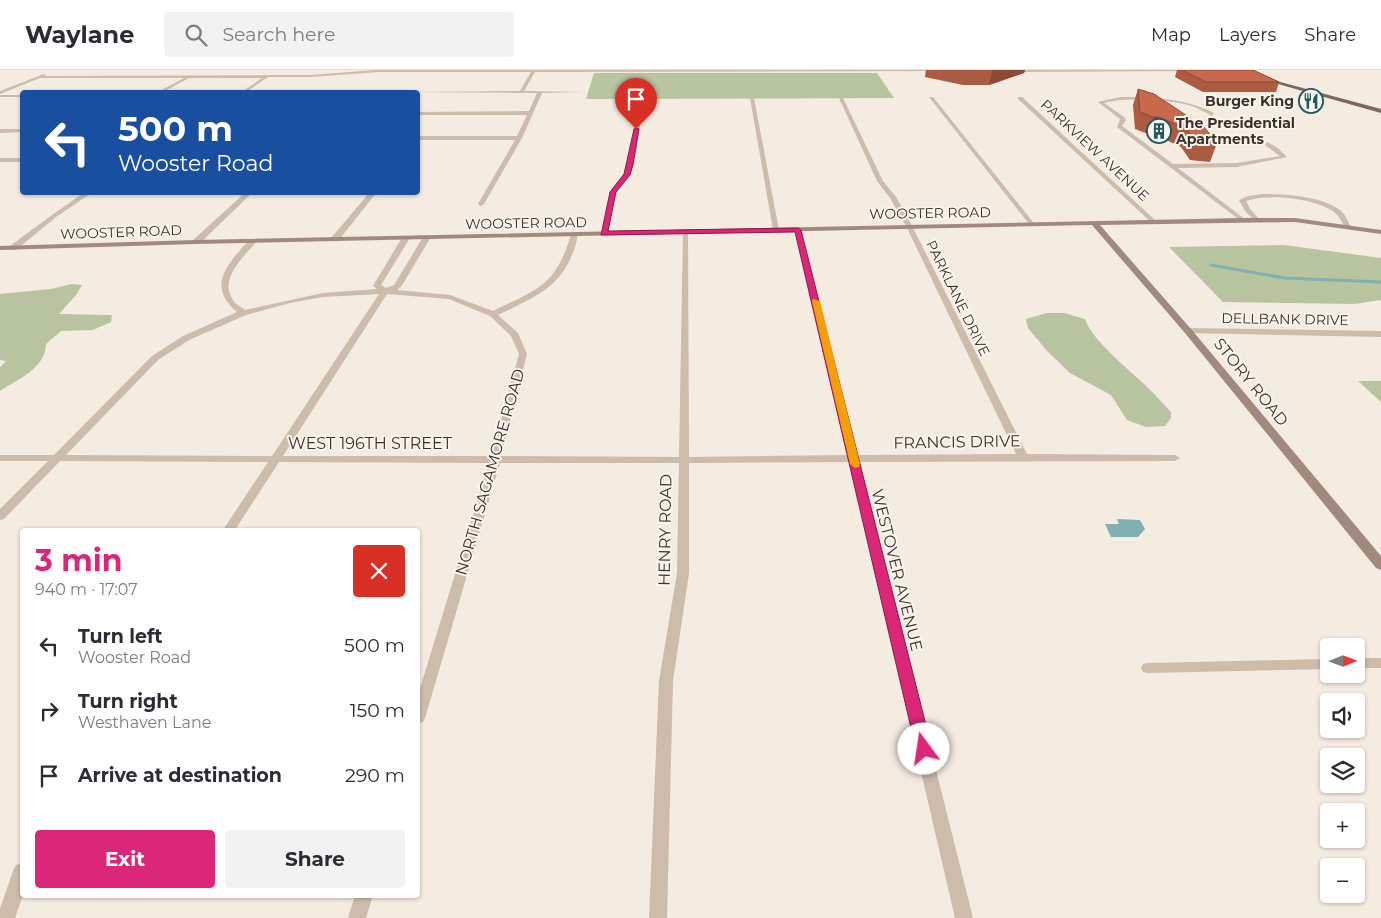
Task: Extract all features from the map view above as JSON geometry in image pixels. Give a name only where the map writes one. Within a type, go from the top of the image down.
[{"type":"main road","points":[[1230,71],[1381,111]]},
{"type":"main road","name":"WOOSTER ROAD","points":[[0,248],[1153,221],[1295,220],[1381,232]]},
{"type":"main road","name":"STORY ROAD","points":[[1093,222],[1188,331],[1381,565]]},
{"type":"street","points":[[0,95],[55,70]]},
{"type":"street","points":[[164,90],[201,70]]},
{"type":"street","points":[[247,90],[277,70]]},
{"type":"street","points":[[39,77],[266,77],[311,76],[350,71],[950,71]]},
{"type":"street","points":[[1007,71],[1198,71]]},
{"type":"street","points":[[521,92],[534,72]]},
{"type":"street","points":[[420,92],[582,92]]},
{"type":"street","points":[[481,204],[519,138],[540,93]]},
{"type":"street","points":[[0,95],[20,96]]},
{"type":"street","points":[[752,98],[776,230]]},
{"type":"street","name":"PARKLANE DRIVE","points":[[840,98],[880,181],[893,197],[909,226],[1023,457]]},
{"type":"street","points":[[931,98],[1031,224]]},
{"type":"street","name":"PARKVIEW AVENUE","points":[[1020,98],[1153,221]]},
{"type":"street","points":[[1212,114],[1194,105],[1178,103],[1135,99],[1100,102],[1122,118],[1123,120],[1119,126],[1243,220]]},
{"type":"street","points":[[604,233],[613,192],[627,175],[640,112]]},
{"type":"street","points":[[420,113],[532,113]]},
{"type":"street","points":[[0,131],[20,131]]},
{"type":"street","points":[[420,138],[519,138]]},
{"type":"street","points":[[1172,166],[1236,165],[1284,157],[1267,144]]},
{"type":"street","points":[[0,160],[20,160]]},
{"type":"street","points":[[13,248],[54,216],[86,195]]},
{"type":"street","points":[[196,242],[247,195]]},
{"type":"street","points":[[335,239],[372,195]]},
{"type":"street","points":[[1251,196],[1274,203]]},
{"type":"street","points":[[1257,220],[1247,210],[1242,200],[1251,196],[1284,197],[1321,204],[1337,211],[1348,227]]},
{"type":"street","points":[[1298,206],[1321,204]]},
{"type":"street","name":"WESTOVER AVENUE","points":[[798,230],[964,918]]},
{"type":"street","name":"HENRY ROAD","points":[[658,918],[666,681],[683,573],[686,231]]},
{"type":"street","points":[[493,314],[549,284],[560,273],[566,263],[575,234]]},
{"type":"street","points":[[406,238],[377,286],[385,290],[397,287],[427,237]]},
{"type":"street","points":[[243,313],[228,300],[225,282],[232,265],[253,241]]},
{"type":"street","points":[[230,528],[385,290]]},
{"type":"street","name":"NORTH SAGAMORE ROAD","points":[[0,516],[155,358],[186,338],[243,313],[323,295],[385,290],[450,297],[493,314],[515,334],[523,354],[495,460],[420,711]]},
{"type":"street","name":"DELLBANK DRIVE","points":[[1188,331],[1381,334]]},
{"type":"street","name":"FRANCIS DRIVE","points":[[740,460],[1023,457],[1175,458]]},
{"type":"street","name":"WEST 196TH STREET","points":[[0,458],[740,460]]},
{"type":"street","points":[[1365,663],[1381,663]]},
{"type":"street","points":[[1148,668],[1320,664]]},
{"type":"street","points":[[6,918],[20,877]]},
{"type":"street","points":[[358,918],[363,898]]},
{"type":"green space","points":[[594,73],[877,73],[894,98],[586,99]]},
{"type":"green space","points":[[1284,245],[1381,258],[1381,300],[1355,304],[1223,302],[1169,247]]},
{"type":"green space","points":[[72,284],[82,285],[76,295],[59,314],[112,315],[111,322],[93,330],[61,331],[46,344],[41,360],[36,367],[0,391],[0,367],[6,361],[0,360],[0,294],[51,289]]},
{"type":"green space","points":[[1047,313],[1064,313],[1085,319],[1102,345],[1148,387],[1171,412],[1171,418],[1165,426],[1146,427],[1127,420],[1111,395],[1070,373],[1047,351],[1028,328],[1026,319]]},
{"type":"green space","points":[[1358,381],[1381,381],[1381,402]]},
{"type":"water","points":[[1117,519],[1140,520],[1145,529],[1138,537],[1111,537],[1105,524],[1119,524]]},
{"type":"building","points":[[1182,70],[1253,70],[1279,82],[1206,82]]},
{"type":"building","points":[[1138,89],[1154,94],[1204,127],[1217,143],[1196,142],[1186,129],[1159,117],[1153,117],[1140,112]]},
{"type":"waterway","points":[[1211,265],[1285,278],[1381,282]]},
{"type":"slow traffic","points":[[816,301],[855,464]]},
{"type":"place","name":"Burger King","points":[[1311,101]]},
{"type":"place","name":"The Presidential Apartments","points":[[1159,131]]},
{"type":"route","points":[[636,129],[627,175],[613,192],[604,233],[798,230],[924,749]]}]
